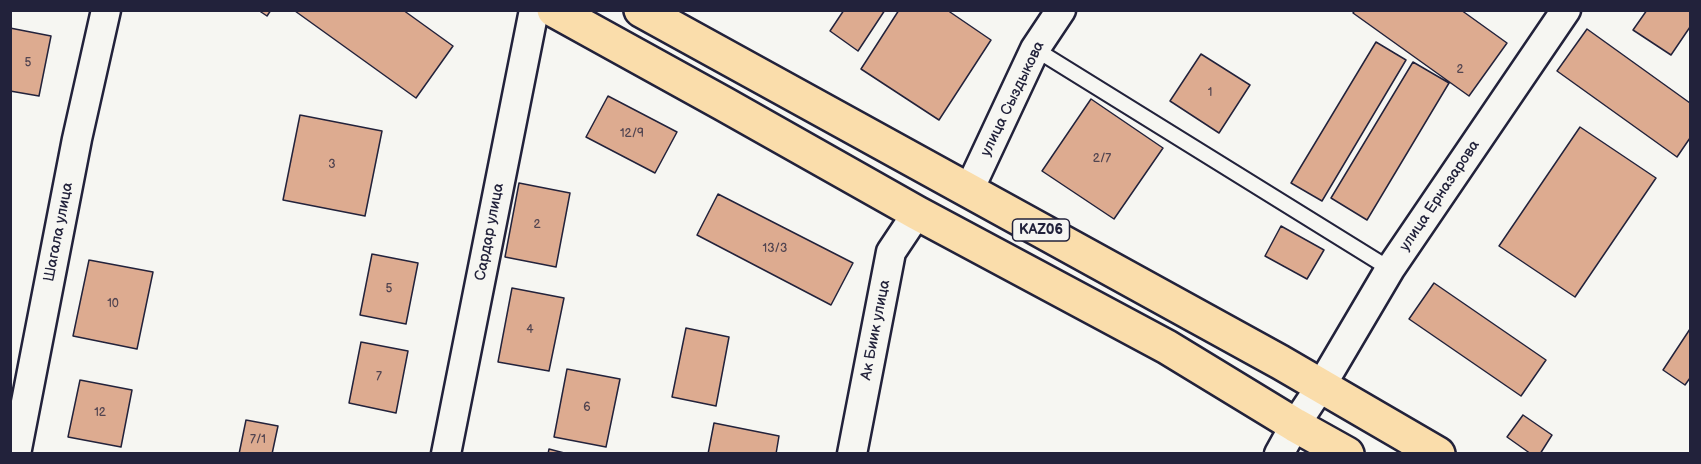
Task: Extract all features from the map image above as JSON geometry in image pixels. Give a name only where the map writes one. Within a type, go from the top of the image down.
[{"type":"highway","name":"KАZ06","points":[[554,10],[917,213],[1167,347],[1295,425],[1347,453]]},
{"type":"highway","name":"KАZ06","points":[[642,11],[1280,362],[1438,453]]},
{"type":"street","name":"Шагала улица","points":[[16,453],[77,138],[106,10]]},
{"type":"street","name":"Сардар улица","points":[[446,453],[534,10]]},
{"type":"street","name":"улица Сыздыкова","points":[[969,190],[1035,49],[1061,10]]},
{"type":"street","name":"улица Ерназарова","points":[[1279,453],[1390,269],[1566,10]]},
{"type":"street","name":"Ак Биик улица","points":[[852,453],[891,252],[917,213]]},
{"type":"lane","points":[[1035,49],[1390,269]]},
{"type":"building","points":[[258,10],[271,10],[267,16]]},
{"type":"building","points":[[403,10],[453,46],[416,98],[295,11]]},
{"type":"building","points":[[844,10],[885,10],[858,51],[830,31]]},
{"type":"building","points":[[899,10],[947,10],[991,40],[939,120],[861,69]]},
{"type":"building","points":[[1355,10],[1461,10],[1507,43],[1469,96],[1353,13]]},
{"type":"building","points":[[1647,10],[1690,10],[1690,27],[1671,55],[1633,30]]},
{"type":"building","points":[[10,28],[51,36],[39,96],[10,91]]},
{"type":"building","points":[[1587,29],[1690,103],[1690,138],[1677,157],[1557,71]]},
{"type":"building","points":[[1376,42],[1406,60],[1322,201],[1291,183]]},
{"type":"building","points":[[1201,54],[1250,85],[1219,133],[1170,101]]},
{"type":"building","points":[[1413,62],[1449,83],[1367,220],[1331,198]]},
{"type":"building","points":[[608,96],[677,132],[655,173],[586,137]]},
{"type":"building","points":[[1091,99],[1163,148],[1114,219],[1042,171]]},
{"type":"building","points":[[300,115],[382,131],[365,216],[283,200]]},
{"type":"building","points":[[1580,127],[1656,178],[1575,297],[1499,246]]},
{"type":"building","points":[[519,183],[570,193],[556,267],[505,257]]},
{"type":"building","points":[[718,194],[853,263],[831,305],[697,235]]},
{"type":"building","points":[[1281,226],[1324,250],[1307,279],[1265,256]]},
{"type":"building","points":[[372,254],[418,263],[406,324],[360,315]]},
{"type":"building","points":[[89,260],[153,272],[137,349],[73,336]]},
{"type":"building","points":[[1434,283],[1546,360],[1521,396],[1409,319]]},
{"type":"building","points":[[512,288],[564,298],[549,371],[498,362]]},
{"type":"building","points":[[686,328],[729,337],[716,406],[672,397]]},
{"type":"building","points":[[1690,329],[1690,378],[1685,385],[1663,370]]},
{"type":"building","points":[[361,342],[408,351],[396,413],[349,403]]},
{"type":"building","points":[[567,369],[620,379],[606,447],[554,437]]},
{"type":"building","points":[[80,380],[132,390],[121,447],[68,437]]},
{"type":"building","points":[[1523,415],[1552,435],[1540,454],[1531,454],[1507,437]]},
{"type":"building","points":[[246,420],[278,426],[272,454],[239,454]]},
{"type":"building","points":[[714,423],[779,436],[776,454],[708,454]]},
{"type":"building","points":[[549,449],[568,454],[548,454]]}]
